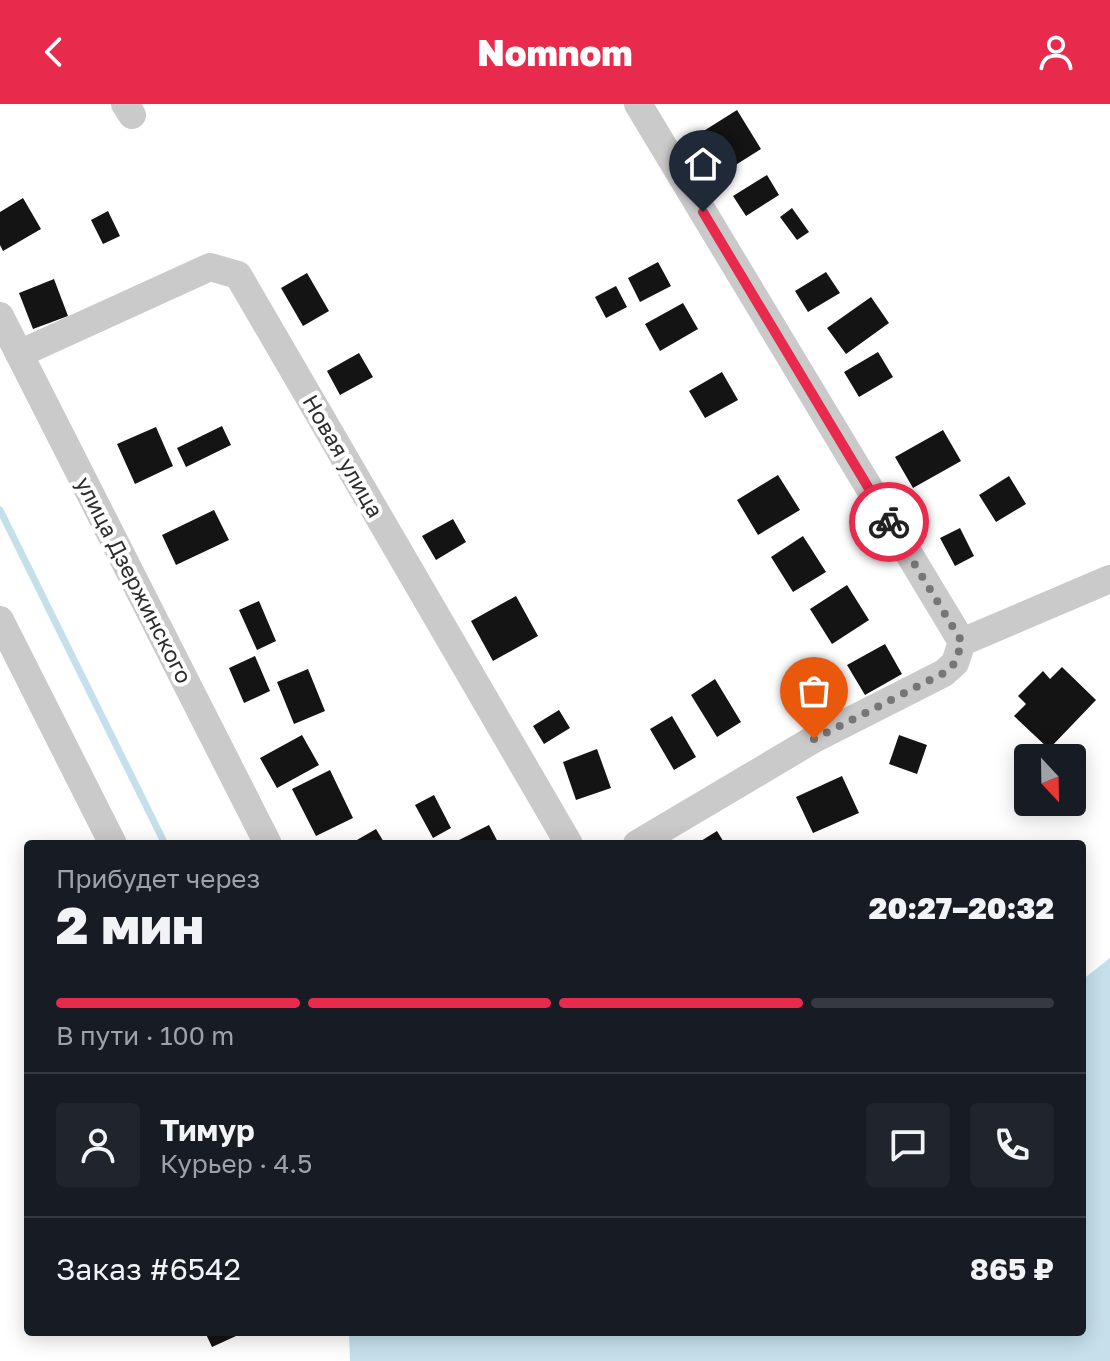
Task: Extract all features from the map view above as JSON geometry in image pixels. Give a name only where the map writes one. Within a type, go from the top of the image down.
[{"type":"street","points":[[638,104],[962,642]]},
{"type":"street","name":"Новая улица","points":[[19,354],[210,267],[238,275],[567,840]]},
{"type":"street","name":"улица Дзержинского","points":[[0,316],[266,840]]},
{"type":"street","points":[[644,840],[814,739],[944,673],[955,663],[962,642],[1110,579]]},
{"type":"street","points":[[0,620],[111,840]]},
{"type":"water","points":[[1110,958],[1110,1361],[350,1361],[349,1336],[1086,1336],[1086,977]]},
{"type":"building","points":[[737,110],[761,149],[726,171],[702,132]]},
{"type":"building","points":[[767,175],[779,195],[746,216],[733,196]]},
{"type":"building","points":[[23,198],[41,229],[3,251],[0,245],[0,212]]},
{"type":"building","points":[[792,208],[809,232],[797,240],[780,217]]},
{"type":"building","points":[[108,211],[120,236],[103,244],[91,220]]},
{"type":"building","points":[[658,262],[671,286],[640,302],[628,278]]},
{"type":"building","points":[[826,272],[840,293],[808,312],[795,291]]},
{"type":"building","points":[[307,273],[329,311],[303,326],[281,288]]},
{"type":"building","points":[[54,279],[68,316],[33,329],[19,293]]},
{"type":"building","points":[[616,286],[627,307],[606,318],[595,297]]},
{"type":"building","points":[[871,297],[889,323],[846,354],[827,328]]},
{"type":"building","points":[[683,303],[698,329],[660,351],[645,324]]},
{"type":"building","points":[[878,352],[893,377],[859,397],[844,372]]},
{"type":"building","points":[[359,353],[373,377],[340,395],[327,371]]},
{"type":"building","points":[[722,372],[738,400],[705,418],[689,391]]},
{"type":"building","points":[[222,426],[231,445],[186,467],[177,448]]},
{"type":"building","points":[[156,427],[173,466],[135,484],[117,444]]},
{"type":"building","points":[[943,430],[961,461],[913,488],[895,457]]},
{"type":"building","points":[[778,475],[800,510],[758,535],[737,500]]},
{"type":"building","points":[[1009,476],[1026,504],[996,522],[979,495]]},
{"type":"building","points":[[214,510],[229,540],[176,565],[162,535]]},
{"type":"building","points":[[453,519],[466,542],[436,560],[422,536]]},
{"type":"building","points":[[960,528],[974,556],[955,566],[940,538]]},
{"type":"building","points":[[803,536],[826,572],[793,592],[771,557]]},
{"type":"building","points":[[847,585],[869,620],[832,644],[810,609]]},
{"type":"building","points":[[516,596],[538,636],[493,661],[471,621]]},
{"type":"building","points":[[259,601],[276,641],[257,650],[239,610]]},
{"type":"building","points":[[885,644],[902,674],[865,695],[847,665]]},
{"type":"building","points":[[255,656],[270,691],[244,703],[229,668]]},
{"type":"building","points":[[1062,667],[1096,700],[1054,744],[1044,744],[1014,716],[1026,704],[1018,696],[1043,671],[1050,679]]},
{"type":"building","points":[[308,669],[325,711],[294,724],[277,682]]},
{"type":"building","points":[[715,679],[741,722],[717,737],[691,695]]},
{"type":"building","points":[[559,710],[570,728],[544,744],[533,726]]},
{"type":"building","points":[[672,716],[696,757],[674,770],[650,729]]},
{"type":"building","points":[[302,735],[319,765],[277,788],[260,758]]},
{"type":"building","points":[[899,735],[927,745],[917,774],[889,764]]},
{"type":"building","points":[[597,749],[611,788],[576,800],[563,762]]},
{"type":"building","points":[[330,770],[353,818],[316,836],[292,789]]},
{"type":"building","points":[[842,776],[859,813],[813,833],[796,797]]},
{"type":"building","points":[[434,795],[451,828],[433,838],[415,805]]},
{"type":"building","points":[[489,825],[497,840],[459,840]]},
{"type":"building","points":[[376,829],[383,840],[357,840]]},
{"type":"building","points":[[717,831],[723,840],[702,840]]},
{"type":"building","points":[[207,1336],[236,1336],[212,1347]]},
{"type":"waterway","points":[[0,510],[163,840]]},
{"type":"way so far","points":[[814,739],[919,688],[955,663],[962,642],[889,522]]},
{"type":"route","points":[[703,212],[889,522]]}]
